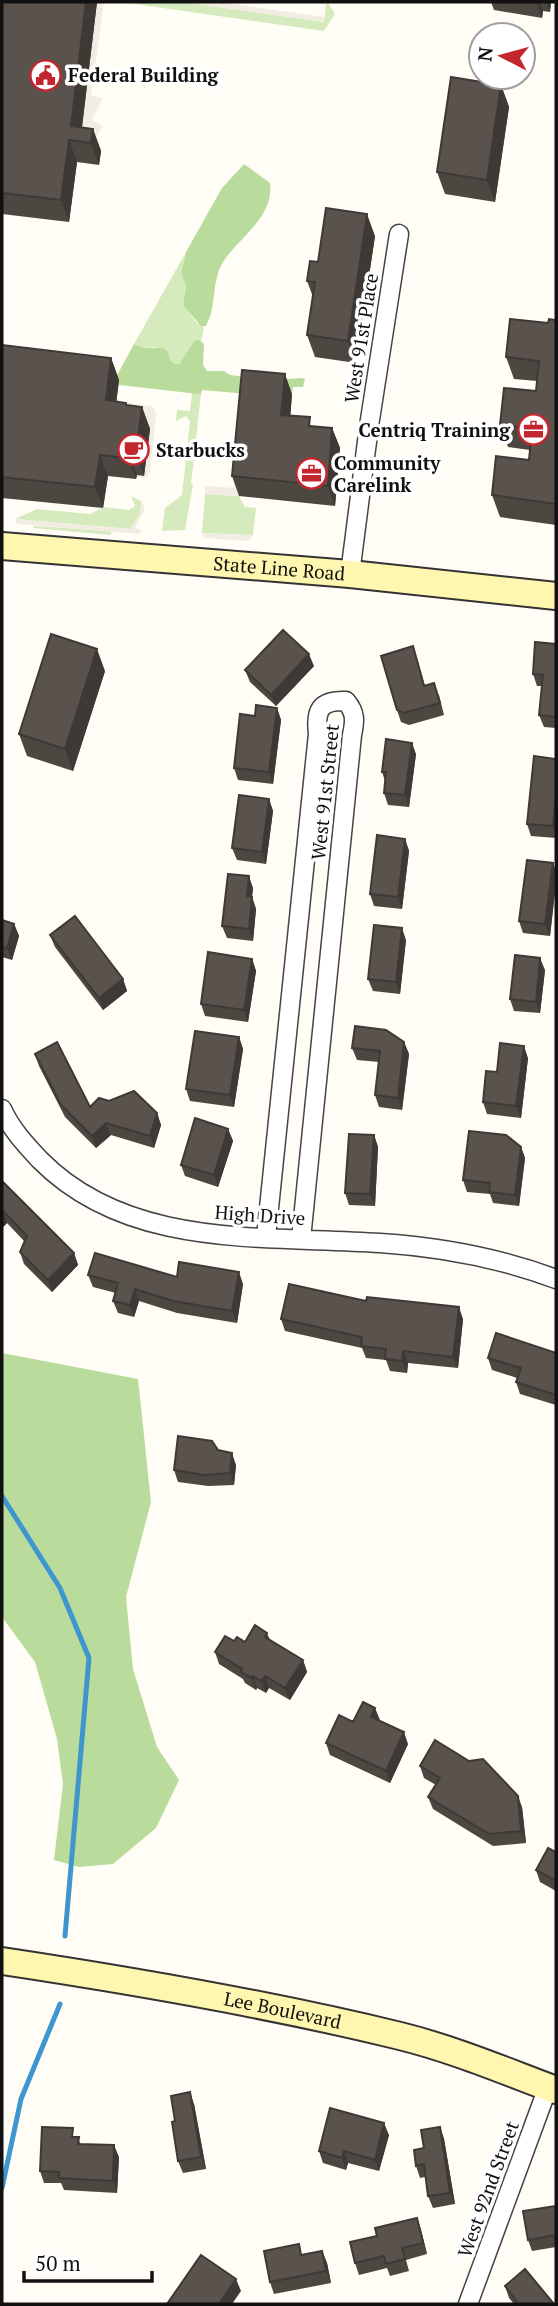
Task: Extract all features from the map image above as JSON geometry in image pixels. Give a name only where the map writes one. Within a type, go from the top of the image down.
[{"type":"street","name":"West 91st Place","points":[[350,574],[369,426],[399,234]]},
{"type":"street","name":"State Line Road","points":[[2,546],[350,574],[556,596]]},
{"type":"street","name":"West 91st Street","points":[[266,1237],[318,734],[316,719],[320,709],[332,700],[346,701],[354,710],[355,721],[301,1239]]},
{"type":"street","name":"High Drive","points":[[2,1109],[26,1146],[57,1176],[95,1201],[139,1220],[178,1229],[384,1243],[450,1252],[518,1265],[556,1279]]},
{"type":"street","name":"Lee Boulevard","points":[[2,1961],[165,1988],[331,2020],[436,2047],[552,2089]]},
{"type":"street","name":"West 92nd Street","points":[[468,2304],[552,2089]]},
{"type":"green space","points":[[135,2],[183,2],[324,22],[328,3],[335,14],[324,31]]},
{"type":"green space","points":[[244,164],[270,183],[267,207],[223,262],[217,278],[212,310],[206,326],[201,326],[183,305],[186,286],[181,273],[186,252],[222,188]]},
{"type":"green space","points":[[186,252],[181,273],[186,286],[183,304],[197,323],[204,326],[202,339],[195,341],[179,364],[174,364],[169,356],[156,347],[144,348],[134,344]]},
{"type":"green space","points":[[195,340],[204,344],[203,365],[207,371],[224,371],[230,375],[273,380],[302,378],[305,379],[303,387],[293,387],[292,394],[202,390],[201,394],[198,394],[119,385],[115,379],[134,344],[144,348],[163,348],[174,364],[179,364]]},
{"type":"green space","points":[[192,393],[201,394],[193,485],[185,530],[162,531],[165,508],[182,495],[190,421],[186,416],[176,421],[177,410],[190,411]]},
{"type":"green space","points":[[205,494],[239,496],[245,507],[256,508],[253,535],[202,533]]},
{"type":"green space","points":[[131,496],[141,501],[140,514],[130,529],[15,519],[37,509],[90,514],[104,507],[129,510],[135,506]]},
{"type":"green space","points":[[33,528],[111,531],[111,535]]},
{"type":"green space","points":[[2,1353],[138,1379],[151,1502],[126,1597],[133,1669],[157,1747],[179,1780],[156,1828],[113,1864],[79,1867],[54,1860],[63,1784],[57,1739],[35,1662],[2,1617]]},
{"type":"shaded area","points":[[97,2],[104,2],[91,96],[103,98],[92,120],[103,126],[88,150],[79,149]]},
{"type":"shaded area","points":[[183,2],[219,2],[325,17],[324,22]]},
{"type":"shaded area","points":[[121,402],[152,406],[156,412],[150,473],[145,478],[137,477],[144,475],[113,469]]},
{"type":"shaded area","points":[[235,475],[241,476],[239,496],[205,494],[205,486],[234,488]]},
{"type":"shaded area","points":[[141,501],[145,509],[135,528],[142,530],[139,534],[17,524],[15,519],[130,529],[140,514]]},
{"type":"shaded area","points":[[202,533],[253,535],[248,541],[204,538]]},
{"type":"building","name":"Federal Building","points":[[2,2],[86,2],[71,126],[93,129],[91,143],[69,140],[61,200],[2,193]]},
{"type":"building","points":[[451,77],[467,80],[467,91],[500,91],[487,180],[437,172]]},
{"type":"building","points":[[326,208],[367,214],[348,341],[307,335],[315,282],[307,281],[310,261],[318,262]]},
{"type":"building","points":[[510,319],[548,323],[549,319],[556,320],[556,504],[492,495],[496,456],[529,460],[532,429],[500,425],[504,388],[536,391],[539,361],[506,357]]},
{"type":"building","points":[[2,345],[111,358],[106,400],[142,407],[136,454],[129,453],[128,458],[100,455],[95,487],[2,477]]},
{"type":"building","points":[[242,370],[285,374],[281,415],[310,417],[309,426],[332,428],[328,486],[232,476]]},
{"type":"building","points":[[283,630],[309,654],[271,695],[245,670]]},
{"type":"building","points":[[51,634],[97,649],[65,749],[19,734]]},
{"type":"building","points":[[535,642],[556,644],[556,717],[539,715],[543,675],[533,674]]},
{"type":"building","points":[[413,646],[424,686],[434,683],[440,703],[404,713],[397,710],[381,656]]},
{"type":"building","points":[[256,705],[277,708],[269,772],[234,768],[240,714],[255,716]]},
{"type":"building","points":[[386,739],[412,743],[405,795],[384,793],[386,772],[382,772]]},
{"type":"building","points":[[534,756],[556,759],[553,826],[527,824]]},
{"type":"building","points":[[239,795],[269,799],[262,852],[232,848]]},
{"type":"building","points":[[377,835],[405,839],[398,897],[370,894]]},
{"type":"building","points":[[527,860],[553,863],[545,924],[519,921]]},
{"type":"building","points":[[228,874],[249,876],[247,896],[252,897],[249,929],[222,926]]},
{"type":"building","points":[[75,916],[123,979],[99,998],[50,935]]},
{"type":"building","points":[[2,920],[14,924],[7,948],[2,947]]},
{"type":"building","points":[[374,925],[402,928],[396,982],[368,979]]},
{"type":"building","points":[[208,952],[252,959],[244,1010],[201,1004]]},
{"type":"building","points":[[515,955],[540,958],[536,1002],[510,999]]},
{"type":"building","points":[[355,1026],[386,1030],[404,1042],[398,1098],[375,1095],[380,1051],[352,1048]]},
{"type":"building","points":[[195,1031],[239,1037],[230,1095],[186,1089]]},
{"type":"building","points":[[57,1042],[90,1107],[99,1098],[109,1101],[134,1091],[157,1113],[150,1136],[106,1123],[92,1136],[61,1105],[35,1054]]},
{"type":"building","points":[[500,1043],[524,1046],[516,1106],[483,1102],[486,1071],[497,1072]]},
{"type":"building","points":[[195,1118],[228,1129],[214,1175],[181,1165]]},
{"type":"building","points":[[469,1131],[506,1135],[521,1147],[515,1195],[489,1192],[490,1183],[463,1180]]},
{"type":"building","points":[[349,1134],[374,1135],[370,1194],[345,1193]]},
{"type":"building","points":[[2,1181],[74,1253],[48,1280],[20,1252],[27,1236],[2,1212]]},
{"type":"building","points":[[95,1253],[177,1277],[179,1262],[239,1272],[232,1311],[173,1301],[135,1289],[130,1305],[113,1301],[118,1283],[88,1275]]},
{"type":"building","points":[[289,1284],[366,1301],[367,1297],[459,1307],[453,1357],[403,1351],[402,1361],[385,1359],[386,1349],[361,1346],[362,1337],[281,1319]]},
{"type":"building","points":[[496,1333],[556,1353],[556,1395],[516,1382],[521,1368],[488,1358]]},
{"type":"building","points":[[178,1436],[212,1441],[218,1450],[232,1453],[230,1473],[204,1475],[174,1470]]},
{"type":"building","points":[[255,1625],[267,1633],[265,1637],[303,1660],[285,1688],[265,1676],[261,1681],[253,1676],[252,1678],[215,1652],[225,1636],[234,1641],[237,1637],[245,1642]]},
{"type":"building","points":[[363,1702],[375,1708],[371,1717],[404,1732],[386,1771],[326,1743],[339,1715],[353,1722]]},
{"type":"building","points":[[435,1740],[469,1761],[483,1759],[518,1796],[521,1831],[489,1834],[428,1797],[440,1778],[420,1766]]},
{"type":"building","points":[[548,1848],[556,1852],[556,1881],[536,1870]]},
{"type":"building","points":[[190,2092],[201,2157],[178,2161],[171,2096]]},
{"type":"building","points":[[330,2108],[384,2123],[375,2160],[344,2151],[342,2158],[319,2151]]},
{"type":"building","points":[[42,2127],[73,2128],[72,2137],[79,2137],[78,2144],[114,2145],[113,2181],[59,2178],[59,2172],[40,2171]]},
{"type":"building","points":[[440,2127],[450,2193],[428,2196],[424,2164],[416,2166],[414,2150],[424,2148],[421,2130]]},
{"type":"building","points":[[556,2206],[556,2235],[528,2240],[523,2211]]},
{"type":"building","points":[[417,2218],[423,2243],[402,2248],[405,2259],[386,2264],[384,2256],[355,2263],[350,2242],[377,2236],[375,2228]]},
{"type":"building","points":[[299,2244],[301,2255],[322,2251],[326,2271],[270,2282],[264,2251]]},
{"type":"building","points":[[201,2255],[236,2279],[219,2304],[167,2304]]},
{"type":"building","points":[[525,2269],[554,2304],[519,2304],[505,2286]]},
{"type":"waterway","points":[[2,1496],[60,1588],[89,1658],[65,1936]]},
{"type":"waterway","points":[[2,2188],[21,2099],[60,2004]]},
{"type":"place","name":"Federal Building","points":[[45,75]]},
{"type":"place","name":"Centriq Training","points":[[533,430]]},
{"type":"place","name":"Starbucks","points":[[133,450]]},
{"type":"place","name":"Community Carelink","points":[[311,474]]}]
